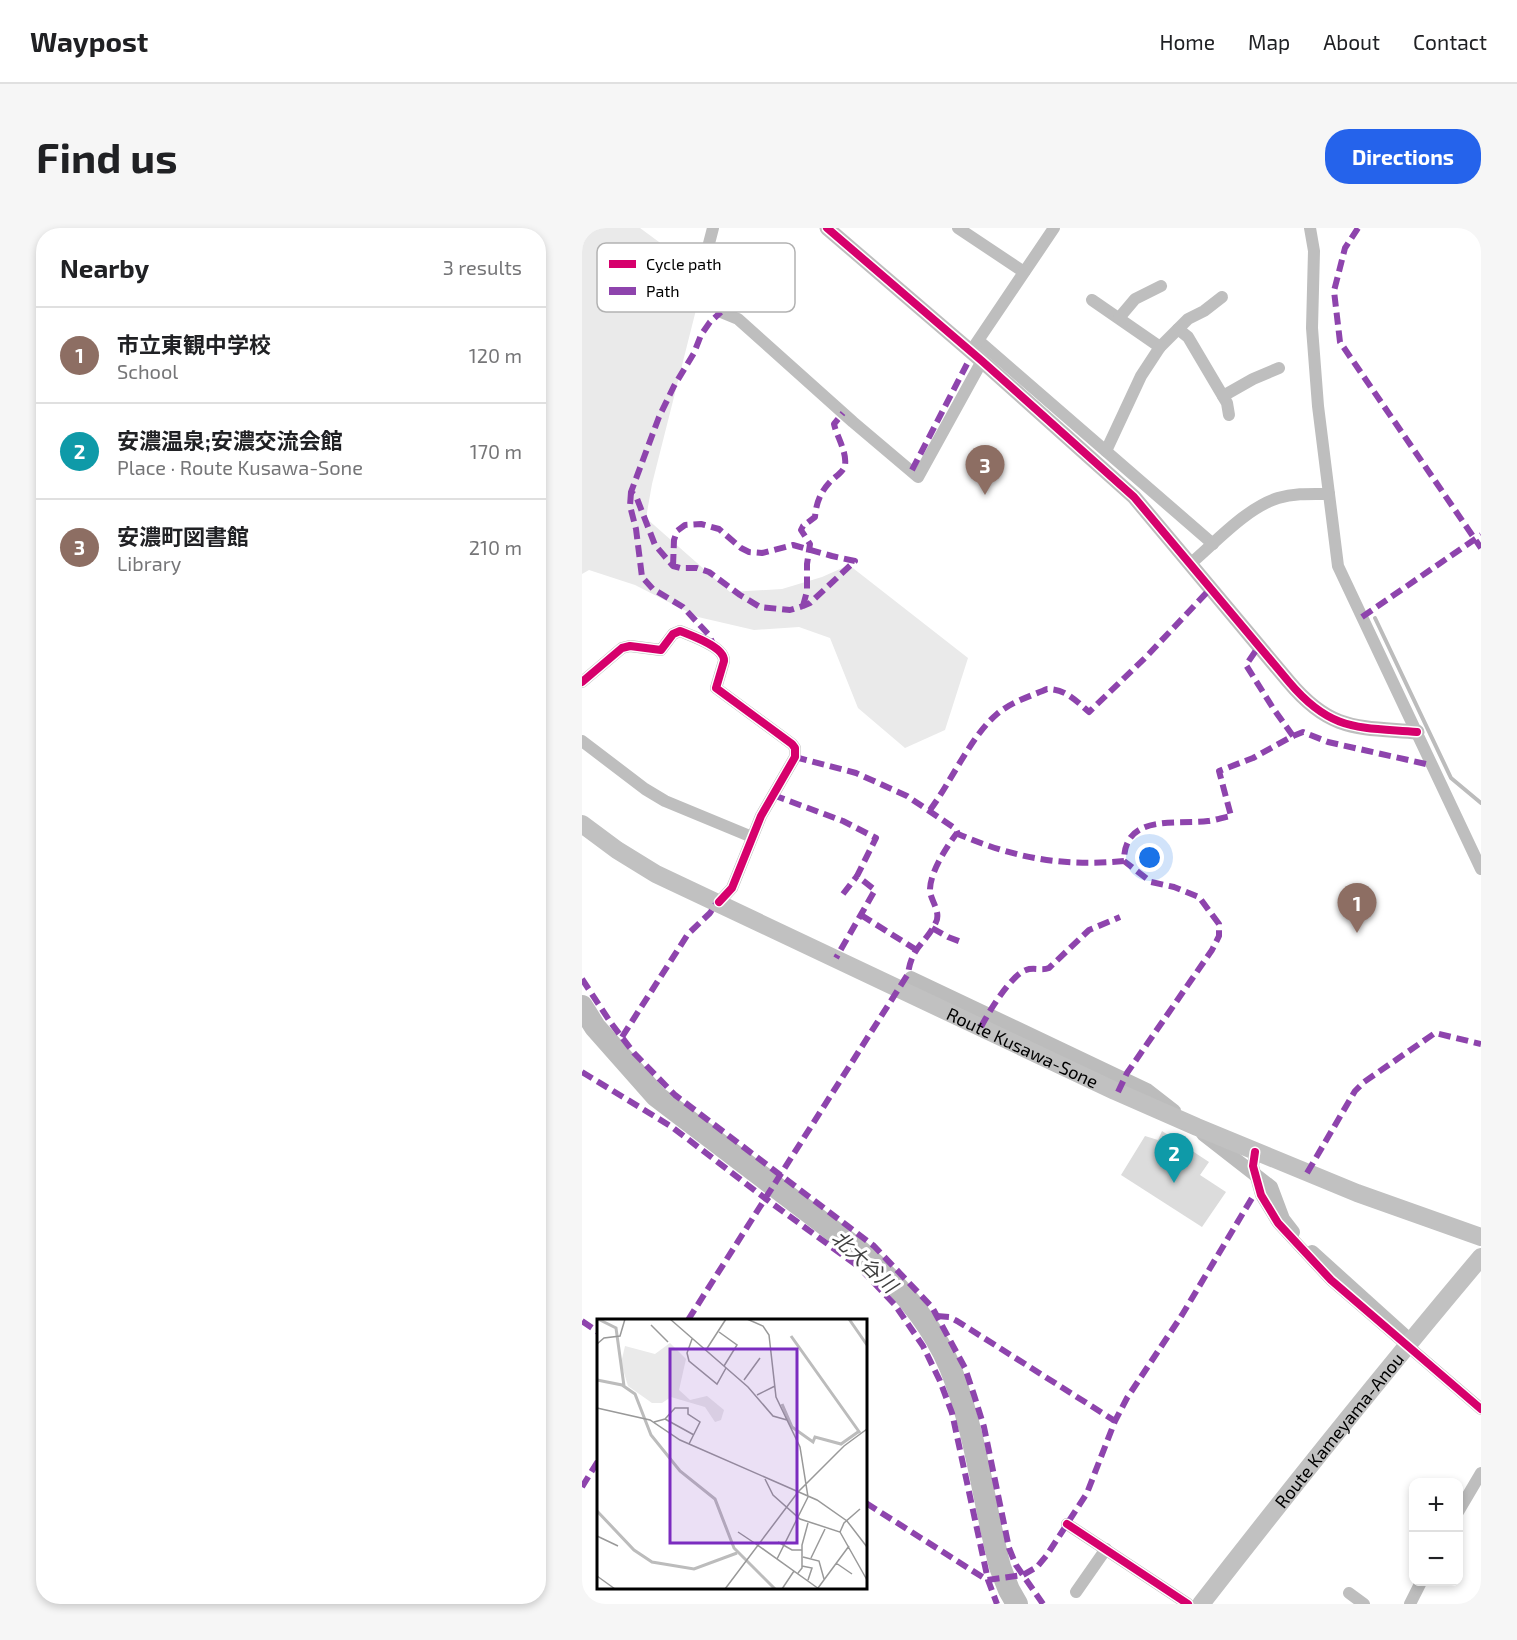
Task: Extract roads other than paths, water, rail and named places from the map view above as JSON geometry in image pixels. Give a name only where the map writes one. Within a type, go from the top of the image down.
[{"type":"main road","name":"Route Kusawa-Sone","points":[[582,824],[617,850],[656,874],[1115,1091],[1256,1152],[1481,1237]]},
{"type":"main road","name":"Route Kameyama-Anou","points":[[1201,1604],[1296,1481],[1481,1257]]},
{"type":"street","points":[[709,243],[713,228]]},
{"type":"street","points":[[827,228],[843,233],[974,346],[1106,451],[1213,544]]},
{"type":"street","points":[[958,228],[1024,272]]},
{"type":"street","points":[[974,346],[1054,228]]},
{"type":"street","points":[[1310,228],[1314,251],[1312,328],[1318,406],[1338,566],[1481,869]]},
{"type":"street","points":[[1119,318],[1135,299],[1161,286]]},
{"type":"street","points":[[1106,451],[1141,376],[1160,347],[1188,319],[1204,311],[1222,297]]},
{"type":"street","points":[[1092,300],[1160,347]]},
{"type":"street","points":[[721,312],[738,319],[918,477],[982,362]]},
{"type":"street","points":[[1178,329],[1188,337],[1223,396],[1229,415]]},
{"type":"street","points":[[974,346],[982,362],[1134,497],[1300,695],[1323,714],[1354,726],[1417,732]]},
{"type":"street","points":[[1223,396],[1279,368]]},
{"type":"street","points":[[1190,564],[1254,510],[1265,504],[1294,495],[1329,494]]},
{"type":"street","points":[[582,682],[622,648],[630,646],[661,651],[673,634],[680,631],[715,646],[722,652],[725,656],[716,688],[795,748],[795,757],[752,837],[732,888],[718,902]]},
{"type":"street","points":[[582,741],[664,801],[752,837]]},
{"type":"street","points":[[1256,1152],[1253,1166],[1261,1195],[1278,1223],[1331,1280],[1481,1409]]},
{"type":"street","points":[[1463,1504],[1481,1473]]},
{"type":"street","points":[[1067,1524],[1188,1604]]},
{"type":"street","points":[[1076,1592],[1106,1549]]},
{"type":"street","points":[[1410,1604],[1418,1586]]},
{"type":"street","points":[[1349,1593],[1364,1604]]},
{"type":"waterway","points":[[1375,618],[1451,778],[1481,803]]},
{"type":"waterway","points":[[911,978],[1147,1090],[1174,1111]]},
{"type":"waterway","name":"北大谷川","points":[[582,1006],[595,1027],[656,1096],[861,1252],[888,1277],[923,1319],[942,1350],[959,1391],[973,1441],[1000,1567],[1017,1604]]},
{"type":"waterway","points":[[1203,1134],[1271,1187],[1283,1219],[1293,1232]]},
{"type":"waterway","points":[[1312,1252],[1405,1336]]},
{"type":"place","name":"安濃町図書館","points":[[985,495]]},
{"type":"place","name":"市立東観中学校","points":[[1357,933]]},
{"type":"place","name":"安濃温泉;安濃交流会館","points":[[1174,1183]]}]
